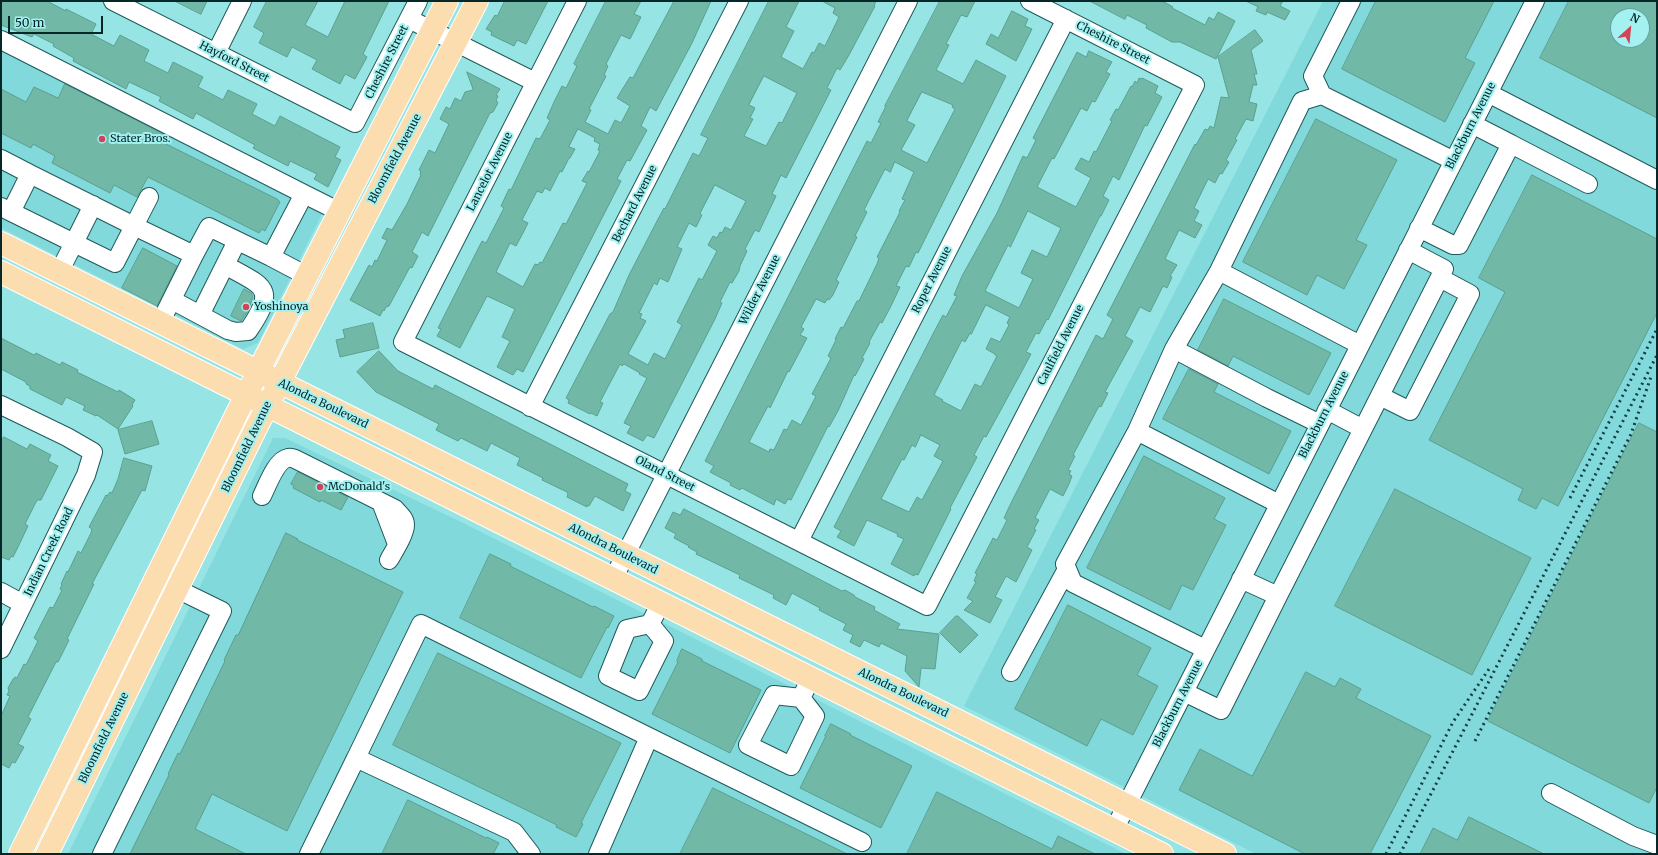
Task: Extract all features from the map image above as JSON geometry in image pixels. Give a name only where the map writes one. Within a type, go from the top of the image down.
[{"type":"main road","points":[[20,854],[246,395],[447,1]]},
{"type":"main road","name":"Bloomfield Avenue","points":[[47,854],[279,383],[477,1]]},
{"type":"main road","points":[[340,212],[362,223]]},
{"type":"main road","name":"Alondra Boulevard","points":[[1,243],[1225,854]]},
{"type":"main road","points":[[1,272],[1162,854]]},
{"type":"main road","points":[[48,296],[59,272]]},
{"type":"street","name":"Hayford Street","points":[[113,1],[355,123]]},
{"type":"street","points":[[216,53],[242,1]]},
{"type":"street","name":"Cheshire Street","points":[[355,123],[418,1]]},
{"type":"street","name":"Lancelot Avenue","points":[[402,342],[577,1]]},
{"type":"street","name":"Bechard Avenue","points":[[530,407],[739,1]]},
{"type":"street","name":"Wilder Avenue","points":[[613,578],[908,1]]},
{"type":"street","name":"Cheshire Street","points":[[1030,1],[1195,85]]},
{"type":"street","points":[[1351,1],[1313,76],[1322,95],[1454,160]]},
{"type":"street","name":"Blackburn Avenue","points":[[1114,830],[1535,1]]},
{"type":"street","points":[[409,19],[535,82]]},
{"type":"street","name":"Roper Avenue","points":[[799,542],[1066,19]]},
{"type":"street","points":[[1,40],[340,212]]},
{"type":"street","name":"Caulfield Avenue","points":[[927,606],[1195,85]]},
{"type":"street","points":[[1488,93],[1657,180]]},
{"type":"street","points":[[1205,649],[1073,583],[1065,564],[1137,431],[1174,349],[1218,271],[1302,102],[1322,95]]},
{"type":"street","points":[[1472,124],[1588,184]]},
{"type":"street","points":[[1419,228],[1453,245],[1460,245],[1512,144]]},
{"type":"street","points":[[1,159],[194,255]]},
{"type":"street","points":[[30,174],[6,209],[115,263],[149,197]]},
{"type":"street","points":[[271,257],[304,194]]},
{"type":"street","points":[[59,272],[93,205]]},
{"type":"street","points":[[160,323],[209,227],[307,276]]},
{"type":"street","points":[[200,315],[237,241]]},
{"type":"street","points":[[1184,692],[1221,710],[1440,278],[1444,269],[1408,250]]},
{"type":"street","points":[[172,300],[236,332],[248,331],[255,321],[263,304],[265,295],[264,290],[262,286],[254,281],[225,266]]},
{"type":"street","points":[[1218,271],[1360,345]]},
{"type":"street","points":[[1380,396],[1410,411],[1470,294],[1440,278]]},
{"type":"street","name":"Oland Street","points":[[402,342],[927,606]]},
{"type":"street","points":[[1174,349],[1267,398],[1363,429]]},
{"type":"street","name":"Indian Creek Road","points":[[1,405],[67,437],[93,452],[86,475],[1,649]]},
{"type":"street","points":[[1137,431],[1279,504]]},
{"type":"street","points":[[262,496],[275,470],[282,461],[289,458],[297,460],[395,509],[402,516],[405,525],[403,533],[393,552]]},
{"type":"street","points":[[1012,672],[1067,569]]},
{"type":"street","points":[[1241,579],[1278,596]]},
{"type":"street","points":[[102,854],[222,611],[177,589]]},
{"type":"street","points":[[1,592],[24,604]]},
{"type":"street","points":[[650,624],[662,603]]},
{"type":"street","points":[[309,854],[421,624],[862,842]]},
{"type":"street","points":[[801,698],[811,678]]},
{"type":"street","points":[[598,854],[649,737]]},
{"type":"street","points":[[356,758],[514,832],[530,853]]},
{"type":"street","points":[[1550,793],[1633,836],[1657,845]]},
{"type":"shaded area","points":[[1323,1],[1657,1],[1657,854],[1256,854],[964,706]]},
{"type":"shaded area","points":[[1,32],[331,196],[258,343],[243,349],[1,228]]},
{"type":"shaded area","points":[[273,438],[285,438],[457,520],[1126,854],[68,854]]},
{"type":"building","points":[[1,1],[47,1],[66,11],[66,9],[96,24],[91,34],[114,46],[120,35],[149,50],[144,61],[168,73],[173,62],[203,77],[198,87],[223,100],[228,90],[257,104],[252,114],[275,126],[280,116],[340,147],[335,157],[341,160],[328,187],[314,179],[317,174],[290,161],[288,166],[253,148],[255,145],[196,113],[193,119],[159,101],[161,97],[129,82],[126,89],[73,61],[74,58],[53,46],[54,44],[34,34],[32,37],[1,25]]},
{"type":"building","points":[[175,1],[207,1],[201,14]]},
{"type":"building","points":[[267,1],[318,1],[305,25],[328,37],[345,1],[389,1],[363,54],[367,57],[355,79],[345,74],[340,84],[312,69],[317,60],[292,47],[287,57],[259,43],[264,33],[254,27]]},
{"type":"building","points":[[505,1],[548,1],[526,44],[517,40],[514,46],[491,35],[492,32],[486,29],[495,15],[497,16]]},
{"type":"building","points":[[606,1],[641,1],[634,14],[641,17],[630,39],[621,35],[606,64],[608,66],[604,75],[606,76],[589,109],[591,110],[585,122],[608,134],[615,120],[621,123],[630,106],[617,98],[630,77],[633,78],[674,1],[711,1],[692,43],[656,111],[650,107],[641,126],[647,130],[630,161],[627,160],[617,179],[621,181],[523,372],[517,369],[513,375],[497,367],[510,341],[502,337],[515,309],[487,296],[460,348],[437,336],[441,329],[438,328],[482,241],[486,243],[504,208],[501,206],[509,189],[511,190],[536,138],[540,139],[550,120],[547,118],[562,86],[566,88],[577,66],[574,64]],"holes":[[[578,129],[595,138],[594,141],[600,144],[598,150],[600,151],[589,172],[588,171],[582,181],[587,183],[566,224],[563,223],[542,263],[540,262],[538,265],[535,264],[523,287],[496,272],[510,243],[516,246],[523,233],[528,223],[522,220],[537,191],[542,193],[545,188],[550,191],[560,171],[562,172],[575,149],[569,147]]]},
{"type":"building","points":[[769,1],[799,1],[786,27],[794,31],[781,57],[803,69],[812,52],[814,53],[819,43],[825,46],[839,17],[833,13],[835,8],[822,1],[876,1],[875,6],[849,55],[840,70],[837,68],[827,88],[831,90],[786,178],[781,175],[772,194],[776,196],[759,232],[755,230],[745,249],[747,251],[739,271],[732,283],[730,282],[720,302],[722,303],[715,319],[654,438],[647,435],[643,441],[627,433],[631,426],[624,423],[647,378],[624,364],[622,366],[620,364],[600,402],[603,403],[597,416],[568,403],[569,400],[566,398],[610,314],[613,312],[629,275],[664,208],[665,209],[693,153],[699,156],[708,138],[701,135]],"holes":[[[764,76],[797,93],[782,123],[779,122],[766,146],[744,136],[753,119],[750,118],[755,108],[749,105]],[[715,185],[746,201],[731,230],[725,227],[717,238],[713,236],[708,245],[717,251],[702,280],[699,278],[677,322],[682,325],[665,359],[654,353],[648,365],[628,354],[646,321],[640,318],[642,314],[639,313],[654,283],[657,285],[660,278],[668,282],[682,249],[677,247],[689,223],[696,227],[702,215],[700,214]]]},
{"type":"building","points":[[940,1],[975,1],[967,17],[961,15],[946,44],[949,45],[936,70],[963,84],[976,60],[1006,76],[918,253],[916,252],[909,267],[906,266],[896,286],[900,287],[891,306],[869,342],[870,343],[862,358],[864,359],[855,376],[854,375],[838,411],[829,427],[828,426],[791,500],[788,499],[785,504],[776,499],[774,505],[742,488],[740,490],[730,485],[731,483],[710,472],[714,466],[705,461],[867,141],[871,143],[881,123],[878,122]],"holes":[[[922,92],[953,105],[952,107],[955,109],[927,163],[901,150],[915,125],[907,121]],[[895,162],[914,172],[902,199],[905,200],[899,211],[900,212],[877,257],[879,258],[877,264],[859,301],[857,301],[843,328],[841,327],[835,339],[836,340],[828,356],[831,358],[812,394],[816,396],[801,425],[792,420],[787,430],[784,429],[774,450],[770,449],[769,452],[749,442],[768,406],[770,408],[788,371],[789,372],[807,338],[800,335],[804,329],[801,327],[816,299],[825,303],[827,299],[829,300],[833,295],[839,282],[836,280],[857,237],[855,236],[867,212],[864,210],[885,169],[890,172]]]},
{"type":"building","points":[[1090,1],[1162,1],[1173,7],[1172,8],[1205,25],[1209,17],[1214,20],[1218,12],[1235,21],[1216,59],[1180,42],[1172,42],[1146,28],[1147,25],[1127,15],[1125,19]]},
{"type":"building","points":[[1246,1],[1283,1],[1280,6],[1290,11],[1285,20],[1267,12],[1266,15],[1256,11],[1258,7]]},
{"type":"building","points":[[1376,1],[1494,1],[1465,58],[1475,63],[1445,122],[1342,69]]},
{"type":"building","points":[[1569,1],[1657,1],[1657,118],[1540,58]]},
{"type":"building","points":[[1012,11],[1028,19],[1025,26],[1032,29],[1016,61],[986,44],[991,34],[998,38]]},
{"type":"building","points":[[1255,30],[1263,41],[1251,50],[1257,74],[1254,74],[1257,85],[1253,85],[1249,102],[1257,104],[1253,121],[1246,119],[1235,139],[1237,140],[1226,160],[1229,162],[1222,174],[1220,173],[1215,183],[1208,179],[1194,208],[1199,211],[1194,221],[1202,225],[1195,238],[1179,230],[1165,259],[1177,265],[1170,276],[1172,277],[1167,288],[1163,286],[1150,312],[1140,307],[1125,336],[1133,341],[1105,392],[1108,393],[1101,407],[1099,406],[1073,455],[1075,456],[1068,470],[1071,471],[1069,474],[1072,476],[1069,484],[1063,496],[1050,489],[1035,518],[1039,520],[1034,529],[1036,530],[1027,547],[1032,550],[1016,582],[1006,576],[995,597],[1002,600],[990,623],[964,610],[973,601],[967,598],[976,582],[974,581],[977,574],[975,573],[993,538],[997,540],[1007,520],[1004,518],[1011,503],[1096,335],[1103,339],[1113,319],[1107,315],[1195,144],[1196,145],[1205,129],[1208,130],[1210,126],[1214,128],[1221,97],[1229,98],[1218,57]]},
{"type":"building","points":[[1089,51],[1112,62],[1106,72],[1110,74],[1095,102],[1092,101],[1087,111],[1081,108],[1054,159],[1052,158],[1037,187],[1076,207],[1091,178],[1075,169],[1081,158],[1089,162],[1094,151],[1096,152],[1112,121],[1110,120],[1116,109],[1118,110],[1131,86],[1132,87],[1135,81],[1137,83],[1139,78],[1142,78],[1158,86],[1155,93],[1162,97],[1147,126],[1145,125],[1119,180],[1113,176],[1103,196],[1109,200],[1048,320],[1047,319],[1039,334],[1036,333],[1026,352],[1031,354],[986,437],[984,436],[974,455],[977,457],[950,508],[951,509],[918,575],[915,574],[914,576],[891,564],[904,539],[897,536],[898,534],[867,520],[854,546],[837,537],[841,531],[834,527],[935,330],[943,315],[946,317],[957,296],[954,295],[962,276],[997,213],[1023,156],[1027,158],[1036,140],[1033,138],[1077,52],[1086,57]],"holes":[[[1028,211],[1061,228],[1047,257],[1032,250],[1021,273],[1033,279],[1019,308],[985,291],[1008,245],[1010,247]],[[986,305],[1010,317],[1007,323],[1009,325],[1000,342],[991,338],[986,349],[997,356],[981,387],[975,384],[961,411],[934,395],[962,340],[965,342],[970,333],[971,334]],[[921,435],[940,445],[934,456],[943,461],[922,500],[917,497],[909,512],[881,499],[902,459],[904,460],[912,445],[915,447]]]},
{"type":"building","points":[[467,72],[500,89],[496,95],[498,96],[496,100],[498,103],[493,112],[490,113],[428,236],[422,232],[412,252],[418,256],[412,268],[410,267],[389,306],[386,307],[384,311],[383,310],[380,316],[350,300],[369,265],[372,267],[375,260],[377,261],[387,240],[382,238],[387,228],[392,230],[407,204],[421,175],[421,171],[419,170],[429,150],[435,153],[449,124],[440,119],[446,107],[450,109],[455,98],[461,101],[465,92],[473,90]]},
{"type":"building","points":[[65,84],[169,137],[166,144],[277,199],[280,202],[265,231],[262,229],[259,233],[148,177],[137,197],[114,185],[110,193],[52,163],[55,156],[33,144],[31,148],[1,133],[1,89],[26,102],[34,87],[58,98]]},
{"type":"building","points":[[1316,119],[1397,160],[1356,240],[1367,245],[1344,289],[1317,275],[1307,295],[1243,262]]},
{"type":"building","points":[[1532,175],[1657,239],[1657,313],[1558,506],[1542,498],[1536,509],[1518,500],[1523,489],[1429,440],[1505,292],[1479,278]]},
{"type":"building","points":[[143,248],[177,266],[157,306],[122,288]]},
{"type":"building","name":"Yoshinoya","points":[[244,289],[251,293],[253,297],[248,311],[241,321],[231,316]]},
{"type":"building","points":[[1224,299],[1331,353],[1309,395],[1233,356],[1228,366],[1198,350]]},
{"type":"building","points":[[373,323],[379,348],[340,357],[336,340],[345,338],[343,330]]},
{"type":"building","points":[[1,338],[34,355],[36,353],[60,365],[62,362],[78,370],[77,372],[118,392],[119,390],[135,400],[132,405],[133,406],[118,429],[97,415],[96,416],[83,410],[85,406],[66,397],[62,405],[30,389],[30,386],[26,384],[26,382],[1,369]]},
{"type":"building","points":[[379,351],[398,371],[433,389],[435,385],[628,484],[625,491],[631,494],[623,511],[595,496],[587,507],[567,497],[567,492],[542,480],[543,478],[517,465],[520,458],[491,443],[487,451],[461,438],[458,441],[436,430],[439,424],[376,392],[357,372]]},
{"type":"building","points":[[1189,369],[1218,384],[1214,392],[1291,431],[1269,474],[1163,419]]},
{"type":"building","points":[[152,421],[159,444],[125,454],[118,430]]},
{"type":"building","points":[[1639,423],[1657,432],[1657,787],[1649,803],[1488,721]]},
{"type":"building","points":[[4,437],[27,449],[30,444],[51,455],[48,461],[58,466],[41,500],[37,500],[25,524],[28,526],[13,557],[11,556],[9,560],[1,557],[1,442]]},
{"type":"building","points":[[1144,456],[1225,498],[1214,519],[1226,525],[1193,590],[1182,585],[1170,610],[1087,568]]},
{"type":"building","points":[[124,458],[152,466],[145,491],[142,490],[92,584],[94,584],[67,639],[69,640],[28,717],[31,719],[18,744],[24,747],[15,763],[12,762],[9,768],[1,764],[1,716],[10,696],[7,695],[9,691],[8,688],[13,679],[15,677],[17,678],[24,664],[26,665],[38,641],[34,638],[50,607],[53,608],[62,590],[60,589],[61,584],[78,551],[81,553],[91,533],[92,529],[89,527],[106,495],[107,496],[110,492],[112,493]]},
{"type":"building","name":"McDonald's","points":[[298,472],[348,497],[341,510],[321,500],[320,502],[293,488],[294,486],[291,484]]},
{"type":"building","points":[[1395,489],[1531,558],[1472,675],[1335,606]]},
{"type":"building","points":[[684,509],[842,591],[845,590],[854,595],[855,597],[875,607],[874,610],[900,624],[897,629],[939,634],[935,669],[921,668],[919,687],[905,671],[907,656],[881,643],[879,647],[864,640],[860,647],[850,642],[853,635],[843,630],[846,624],[819,610],[820,608],[792,593],[786,605],[773,598],[774,595],[739,578],[740,575],[696,554],[697,552],[688,547],[689,546],[674,538],[676,534],[665,528],[673,512],[680,515]]},
{"type":"building","points":[[286,533],[298,539],[297,540],[403,592],[287,831],[212,794],[195,829],[246,854],[130,854],[169,775],[168,774],[178,753],[180,754],[236,635],[238,635]]},
{"type":"building","points":[[490,554],[511,564],[510,566],[614,616],[581,678],[460,618]]},
{"type":"building","points":[[1068,605],[1151,648],[1137,675],[1158,686],[1133,735],[1101,719],[1087,746],[1015,709]]},
{"type":"building","points":[[956,616],[958,616],[978,635],[960,653],[940,633]]},
{"type":"building","points":[[682,649],[702,659],[702,661],[761,690],[730,753],[652,714],[678,662],[677,661]]},
{"type":"building","points":[[438,653],[621,743],[581,823],[583,824],[576,837],[556,827],[557,825],[393,745]]},
{"type":"building","points":[[1306,672],[1335,687],[1340,678],[1361,689],[1356,698],[1431,736],[1370,854],[1305,854],[1179,790],[1200,749],[1252,776]]},
{"type":"building","points":[[831,724],[912,766],[881,828],[800,788]]},
{"type":"building","points":[[713,788],[847,854],[680,854]]},
{"type":"building","points":[[937,792],[1052,849],[1058,836],[1095,854],[907,854]]},
{"type":"building","points":[[408,800],[499,843],[493,854],[382,854]]},
{"type":"building","points":[[1469,817],[1544,854],[1420,854],[1433,828],[1457,840]]},
{"type":"railway","points":[[1570,498],[1657,329]]},
{"type":"railway","points":[[1400,854],[1657,355]]},
{"type":"railway","points":[[1475,741],[1631,434],[1652,374]]},
{"type":"railway","points":[[1386,854],[1453,722],[1489,669]]},
{"type":"place","name":"Stater Bros.","points":[[102,139]]},
{"type":"place","name":"Yoshinoya","points":[[246,307]]},
{"type":"place","name":"McDonald's","points":[[320,487]]}]
